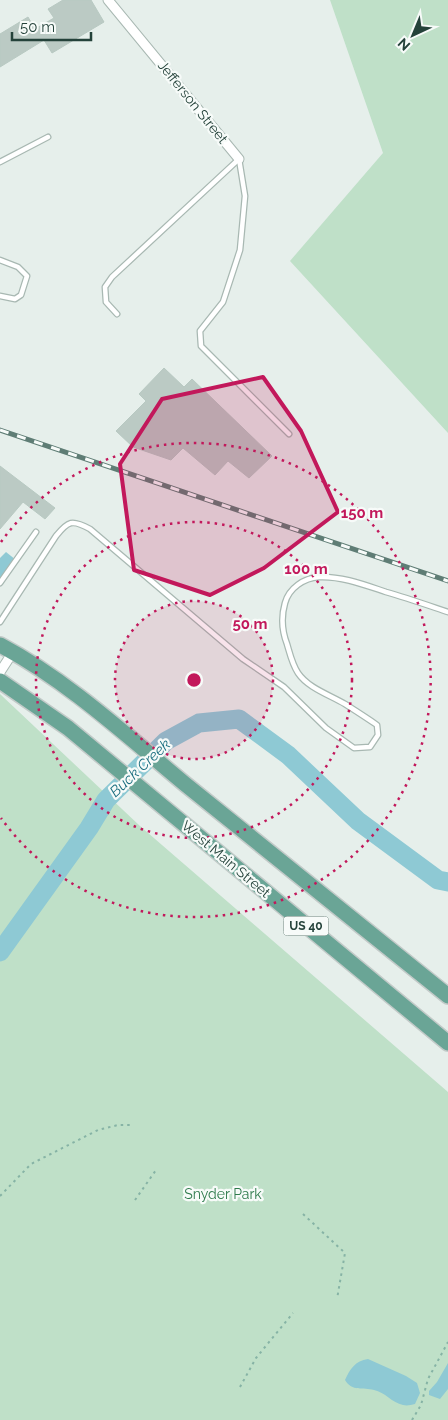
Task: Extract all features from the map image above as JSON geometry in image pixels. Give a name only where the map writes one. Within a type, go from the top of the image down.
[{"type":"main road","name":"US 40","points":[[6,649],[95,708],[448,996]]},
{"type":"main road","name":"West Main Street","points":[[0,681],[68,728],[448,1042]]},
{"type":"street","name":"Jefferson Street","points":[[108,0],[239,159]]},
{"type":"street","points":[[0,672],[6,649]]},
{"type":"lane","points":[[0,162],[48,137]]},
{"type":"lane","points":[[117,314],[106,302],[104,287],[112,277],[239,159]]},
{"type":"lane","points":[[239,159],[245,196],[240,250],[223,302],[200,330],[200,346],[289,434]]},
{"type":"lane","points":[[0,260],[18,266],[27,276],[22,295],[15,299],[0,296]]},
{"type":"lane","points":[[0,622],[56,536],[69,522],[76,522],[90,529],[243,659],[284,687],[326,728],[354,748],[370,747],[378,736],[377,725],[298,674],[292,662],[282,626],[283,612],[290,592],[308,580],[328,577],[357,582],[448,612]]},
{"type":"lane","points":[[0,583],[36,532]]},
{"type":"lane","points":[[0,610],[6,614]]},
{"type":"path","points":[[0,1196],[32,1164],[98,1130],[131,1124]]},
{"type":"path","points":[[135,1200],[156,1170]]},
{"type":"path","points":[[303,1214],[345,1253],[337,1300]]},
{"type":"path","points":[[240,1387],[256,1358],[293,1313]]},
{"type":"path","points":[[412,1420],[421,1405],[428,1379],[448,1342]]},
{"type":"highlighted area","points":[[263,377],[301,431],[338,512],[264,568],[210,595],[134,570],[120,464],[162,399]]},
{"type":"green space","points":[[330,0],[448,0],[448,433],[290,261],[383,153]]},
{"type":"green space","name":"Snyder Park","points":[[0,694],[140,826],[448,1092],[448,1420],[0,1420]]},
{"type":"water","points":[[6,552],[16,560],[3,581],[0,579],[0,558]]},
{"type":"water","points":[[368,1359],[417,1383],[420,1393],[415,1404],[399,1404],[378,1391],[354,1388],[348,1384],[345,1380],[351,1369],[356,1364]]},
{"type":"water","points":[[448,1363],[448,1389],[440,1399],[429,1395],[429,1391],[437,1382]]},
{"type":"building","points":[[63,0],[91,0],[104,22],[52,53],[44,40],[0,67],[0,34],[28,17],[35,29],[54,18],[48,9]]},
{"type":"building","points":[[164,368],[184,387],[192,379],[272,456],[249,478],[228,461],[215,475],[183,448],[171,460],[133,447],[116,431],[146,401],[139,394]]},
{"type":"building","points":[[0,466],[55,508],[45,519],[23,502],[0,529]]},
{"type":"waterway","name":"Buck Creek","points":[[0,952],[89,828],[106,800],[166,741],[199,723],[239,719],[288,755],[358,821],[438,880],[448,882]]},
{"type":"railway","points":[[0,430],[448,581]]}]
